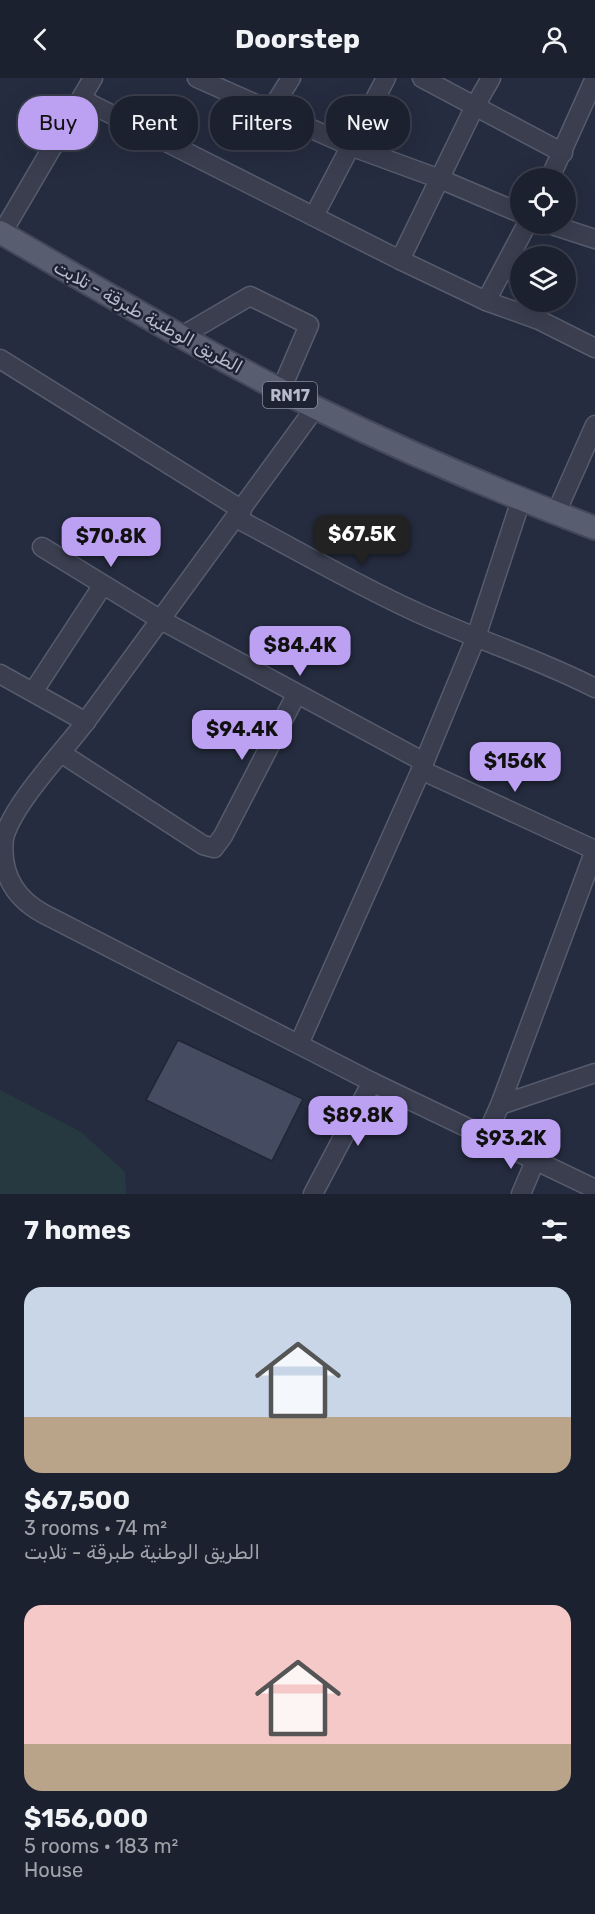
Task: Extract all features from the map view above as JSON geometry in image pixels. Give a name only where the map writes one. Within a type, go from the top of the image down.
[{"type":"main road","name":"الطريق الوطنية طبرقة - تلابت","points":[[1,233],[180,337],[315,408],[521,500],[595,528]]},
{"type":"street","points":[[84,96],[93,78]]},
{"type":"street","points":[[197,78],[239,96]]},
{"type":"street","points":[[280,96],[291,78]]},
{"type":"street","points":[[376,96],[386,78]]},
{"type":"street","points":[[422,78],[563,153]]},
{"type":"street","points":[[400,260],[491,78]]},
{"type":"street","points":[[555,168],[595,78]]},
{"type":"street","points":[[98,108],[400,260],[486,301],[539,320],[595,348]]},
{"type":"street","points":[[1,233],[52,150]]},
{"type":"street","points":[[314,216],[348,150]]},
{"type":"street","points":[[361,150],[440,179],[510,209]]},
{"type":"street","points":[[576,233],[595,239]]},
{"type":"street","points":[[486,301],[522,234]]},
{"type":"street","points":[[180,337],[250,296],[309,325],[281,390]]},
{"type":"street","points":[[0,359],[239,514],[348,579],[415,612],[548,665],[595,688]]},
{"type":"street","points":[[315,408],[86,722],[62,753],[5,816],[1,859],[4,873],[12,891],[27,905],[372,1082],[595,1189]]},
{"type":"street","points":[[556,513],[595,425]]},
{"type":"street","points":[[299,1044],[422,766],[476,637],[521,500]]},
{"type":"street","points":[[42,547],[161,620],[422,766],[595,850],[500,1105],[485,1138]]},
{"type":"street","points":[[33,692],[103,585]]},
{"type":"street","points":[[0,674],[86,722]]},
{"type":"street","points":[[62,753],[203,845],[214,848],[223,836],[296,695]]},
{"type":"street","points":[[500,1105],[595,1072]]},
{"type":"street","points":[[313,1194],[372,1082]]},
{"type":"street","points":[[521,1194],[535,1161]]},
{"type":"shaded area","points":[[0,1090],[81,1132],[125,1172],[126,1194],[0,1194]]},
{"type":"building","points":[[178,1040],[303,1099],[272,1161],[146,1100]]}]
